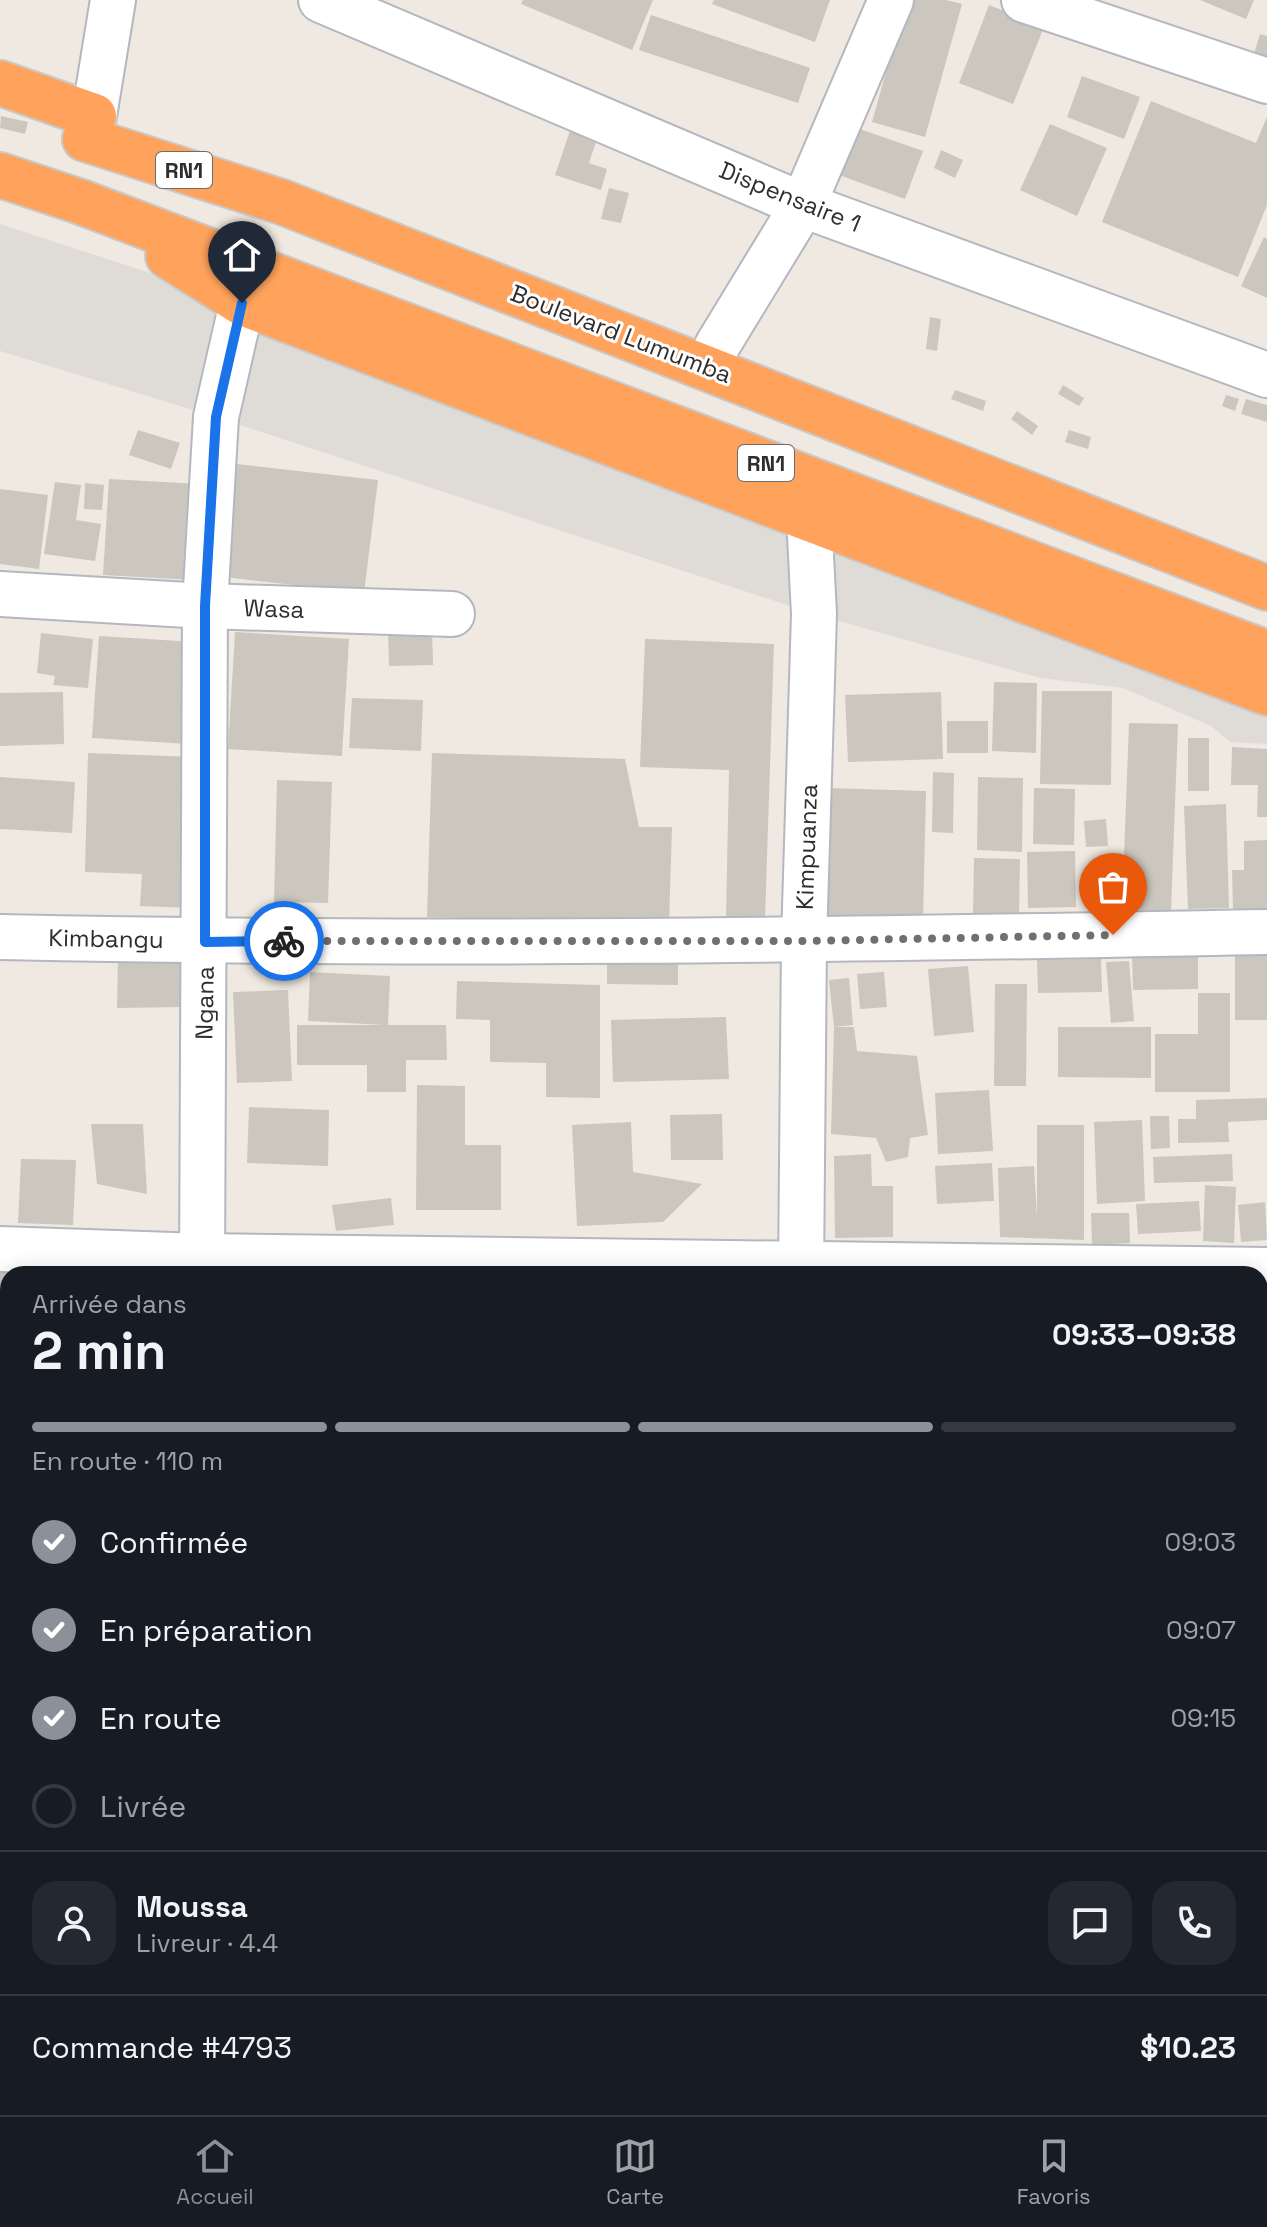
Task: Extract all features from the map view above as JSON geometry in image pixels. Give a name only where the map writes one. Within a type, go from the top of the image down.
[{"type":"highway","name":"Boulevard Lumumba","points":[[0,83],[90,127],[1267,588]]},
{"type":"highway","points":[[90,127],[326,193],[1267,560]]},
{"type":"highway","points":[[0,175],[81,202],[253,288],[809,517],[1267,693]]},
{"type":"highway","name":"RN1","points":[[253,288],[1267,653]]},
{"type":"street","points":[[90,127],[113,0]]},
{"type":"street","name":"Dispensaire 1","points":[[321,0],[803,205],[1267,375]]},
{"type":"street","points":[[717,346],[803,205],[891,0]]},
{"type":"street","points":[[1024,0],[1267,81]]},
{"type":"street","name":"Ngana","points":[[202,1265],[205,606],[216,417],[253,288]]},
{"type":"street","name":"Kimpuanza","points":[[801,1266],[804,941],[814,614],[809,517]]},
{"type":"street","name":"Wasa","points":[[0,594],[205,606],[452,614]]},
{"type":"street","name":"Kimbangu","points":[[0,937],[205,942],[804,941],[1267,932]]},
{"type":"street","points":[[0,1249],[202,1265],[322,1266]]},
{"type":"shaded area","points":[[0,224],[242,303],[1267,693],[1267,744],[1230,742],[1211,726],[1123,688],[1040,678],[814,614],[216,417],[0,351]]},
{"type":"building","points":[[523,0],[653,0],[632,50],[521,4]]},
{"type":"building","points":[[714,0],[830,0],[815,42],[712,4]]},
{"type":"building","points":[[906,0],[946,0],[962,4],[925,137],[872,122]]},
{"type":"building","points":[[1200,0],[1254,0],[1246,19]]},
{"type":"building","points":[[989,5],[1044,27],[1013,104],[959,83]]},
{"type":"building","points":[[651,15],[810,68],[798,103],[639,50]]},
{"type":"building","points":[[1260,34],[1267,36],[1267,61],[1253,57]]},
{"type":"building","points":[[1082,76],[1140,97],[1124,139],[1067,117]]},
{"type":"building","points":[[1151,101],[1256,143],[1267,117],[1267,205],[1238,277],[1102,222]]},
{"type":"building","points":[[1,116],[28,122],[25,134],[0,128]]},
{"type":"building","points":[[1050,124],[1107,148],[1077,216],[1020,190]]},
{"type":"building","points":[[857,128],[923,151],[905,199],[839,175]]},
{"type":"building","points":[[570,131],[597,139],[589,163],[607,169],[601,190],[555,175]]},
{"type":"building","points":[[941,150],[963,160],[955,178],[934,168]]},
{"type":"building","points":[[609,188],[629,193],[621,223],[601,219]]},
{"type":"building","points":[[1264,237],[1267,239],[1267,298],[1241,286]]},
{"type":"building","points":[[930,317],[941,319],[937,351],[926,349]]},
{"type":"building","points":[[1063,385],[1084,398],[1079,406],[1058,394]]},
{"type":"building","points":[[955,390],[986,401],[983,411],[951,399]]},
{"type":"building","points":[[1226,395],[1239,399],[1235,411],[1222,406]]},
{"type":"building","points":[[1246,399],[1267,405],[1267,422],[1241,414]]},
{"type":"building","points":[[1017,411],[1038,426],[1032,435],[1011,419]]},
{"type":"building","points":[[138,430],[180,443],[171,469],[129,455]]},
{"type":"building","points":[[1069,430],[1091,437],[1088,449],[1065,442]]},
{"type":"building","points":[[237,464],[378,480],[364,593],[224,577]]},
{"type":"building","points":[[109,479],[199,484],[193,580],[103,575]]},
{"type":"building","points":[[55,482],[81,485],[76,520],[101,524],[95,561],[44,554]]},
{"type":"building","points":[[85,483],[104,485],[102,510],[84,509]]},
{"type":"building","points":[[0,489],[48,495],[39,569],[0,564]]},
{"type":"building","points":[[432,628],[433,665],[389,666],[388,629]]},
{"type":"building","points":[[235,632],[349,639],[342,756],[228,749]]},
{"type":"building","points":[[41,633],[93,639],[88,688],[53,685],[55,676],[37,673]]},
{"type":"building","points":[[99,636],[195,642],[188,744],[92,738]]},
{"type":"building","points":[[645,639],[774,644],[765,919],[726,918],[729,770],[640,767]]},
{"type":"building","points":[[994,682],[1037,683],[1036,753],[992,751]]},
{"type":"building","points":[[1042,691],[1112,691],[1111,785],[1040,784]]},
{"type":"building","points":[[63,692],[64,744],[0,746],[0,693]]},
{"type":"building","points":[[941,692],[943,759],[848,762],[845,695]]},
{"type":"building","points":[[352,698],[423,700],[421,751],[349,748]]},
{"type":"building","points":[[947,721],[988,721],[988,753],[947,753]]},
{"type":"building","points":[[1129,723],[1178,724],[1171,911],[1122,909]]},
{"type":"building","points":[[1188,738],[1209,738],[1209,791],[1188,791]]},
{"type":"building","points":[[1232,747],[1267,749],[1267,817],[1257,817],[1258,785],[1231,785]]},
{"type":"building","points":[[88,753],[195,757],[190,908],[140,906],[142,874],[85,872]]},
{"type":"building","points":[[432,753],[625,759],[639,827],[672,827],[669,924],[427,917]]},
{"type":"building","points":[[933,772],[954,773],[953,833],[932,832]]},
{"type":"building","points":[[0,777],[75,782],[72,833],[0,829]]},
{"type":"building","points":[[978,777],[1023,778],[1022,852],[977,850]]},
{"type":"building","points":[[277,780],[332,782],[328,903],[274,902]]},
{"type":"building","points":[[828,788],[926,791],[923,921],[825,919]]},
{"type":"building","points":[[1034,788],[1075,789],[1074,845],[1033,844]]},
{"type":"building","points":[[1226,804],[1229,908],[1188,909],[1184,806]]},
{"type":"building","points":[[1106,819],[1108,846],[1086,847],[1084,821]]},
{"type":"building","points":[[1267,840],[1267,909],[1233,909],[1232,870],[1244,870],[1244,841]]},
{"type":"building","points":[[1075,851],[1076,907],[1028,908],[1027,852]]},
{"type":"building","points":[[974,858],[1020,859],[1019,915],[973,913]]},
{"type":"building","points":[[1235,951],[1267,951],[1267,1020],[1235,1020]]},
{"type":"building","points":[[118,954],[184,954],[183,1007],[117,1008]]},
{"type":"building","points":[[1132,954],[1198,954],[1198,989],[1133,990]]},
{"type":"building","points":[[607,957],[678,958],[678,985],[607,984]]},
{"type":"building","points":[[1101,959],[1102,992],[1038,993],[1037,960]]},
{"type":"building","points":[[1129,961],[1134,1021],[1111,1023],[1106,962]]},
{"type":"building","points":[[968,966],[974,1032],[934,1036],[928,969]]},
{"type":"building","points":[[310,972],[390,976],[388,1025],[446,1025],[447,1060],[406,1060],[406,1092],[367,1092],[367,1065],[297,1065],[297,1025],[385,1025],[308,1021]]},
{"type":"building","points":[[884,972],[887,1007],[860,1009],[857,974]]},
{"type":"building","points":[[849,978],[853,1025],[834,1027],[829,980]]},
{"type":"building","points":[[457,981],[600,985],[600,1098],[546,1097],[546,1063],[490,1062],[490,1020],[456,1019]]},
{"type":"building","points":[[995,984],[1027,984],[1026,1086],[994,1086]]},
{"type":"building","points":[[288,990],[292,1081],[237,1083],[233,992]]},
{"type":"building","points":[[1198,993],[1230,993],[1230,1092],[1155,1092],[1155,1034],[1198,1034]]},
{"type":"building","points":[[726,1017],[729,1079],[613,1082],[611,1020]]},
{"type":"building","points":[[834,1027],[854,1027],[857,1051],[917,1056],[928,1135],[910,1138],[908,1157],[886,1162],[876,1138],[831,1134]]},
{"type":"building","points":[[1058,1027],[1151,1027],[1151,1078],[1058,1077]]},
{"type":"building","points":[[417,1085],[465,1086],[465,1145],[501,1145],[501,1210],[416,1210]]},
{"type":"building","points":[[989,1090],[993,1151],[938,1154],[935,1093]]},
{"type":"building","points":[[1267,1098],[1267,1120],[1228,1122],[1229,1142],[1178,1143],[1178,1119],[1196,1119],[1196,1100]]},
{"type":"building","points":[[249,1107],[329,1110],[328,1166],[247,1163]]},
{"type":"building","points":[[722,1114],[723,1160],[671,1160],[670,1115]]},
{"type":"building","points":[[1150,1116],[1169,1116],[1170,1148],[1151,1149]]},
{"type":"building","points":[[1142,1120],[1145,1201],[1097,1204],[1094,1122]]},
{"type":"building","points":[[631,1122],[633,1172],[702,1184],[663,1222],[577,1226],[572,1125]]},
{"type":"building","points":[[91,1124],[143,1124],[147,1194],[97,1184]]},
{"type":"building","points":[[1037,1125],[1084,1125],[1084,1240],[1000,1237],[998,1168],[1034,1166],[1037,1217]]},
{"type":"building","points":[[871,1154],[872,1186],[893,1186],[893,1237],[835,1238],[834,1156]]},
{"type":"building","points":[[1232,1154],[1233,1181],[1154,1183],[1153,1157]]},
{"type":"building","points":[[21,1159],[76,1160],[73,1225],[18,1223]]},
{"type":"building","points":[[992,1163],[994,1201],[937,1204],[935,1166]]},
{"type":"building","points":[[1205,1185],[1236,1187],[1234,1243],[1203,1241]]},
{"type":"building","points":[[391,1198],[394,1225],[336,1231],[332,1205]]},
{"type":"building","points":[[1199,1201],[1201,1231],[1138,1234],[1136,1204]]},
{"type":"building","points":[[1265,1202],[1267,1240],[1241,1242],[1238,1205]]},
{"type":"building","points":[[1091,1213],[1129,1213],[1130,1243],[1092,1245]]},
{"type":"way so far","points":[[284,941],[804,941],[1113,935]]},
{"type":"route","points":[[242,303],[216,417],[205,606],[205,942],[284,941]]}]
